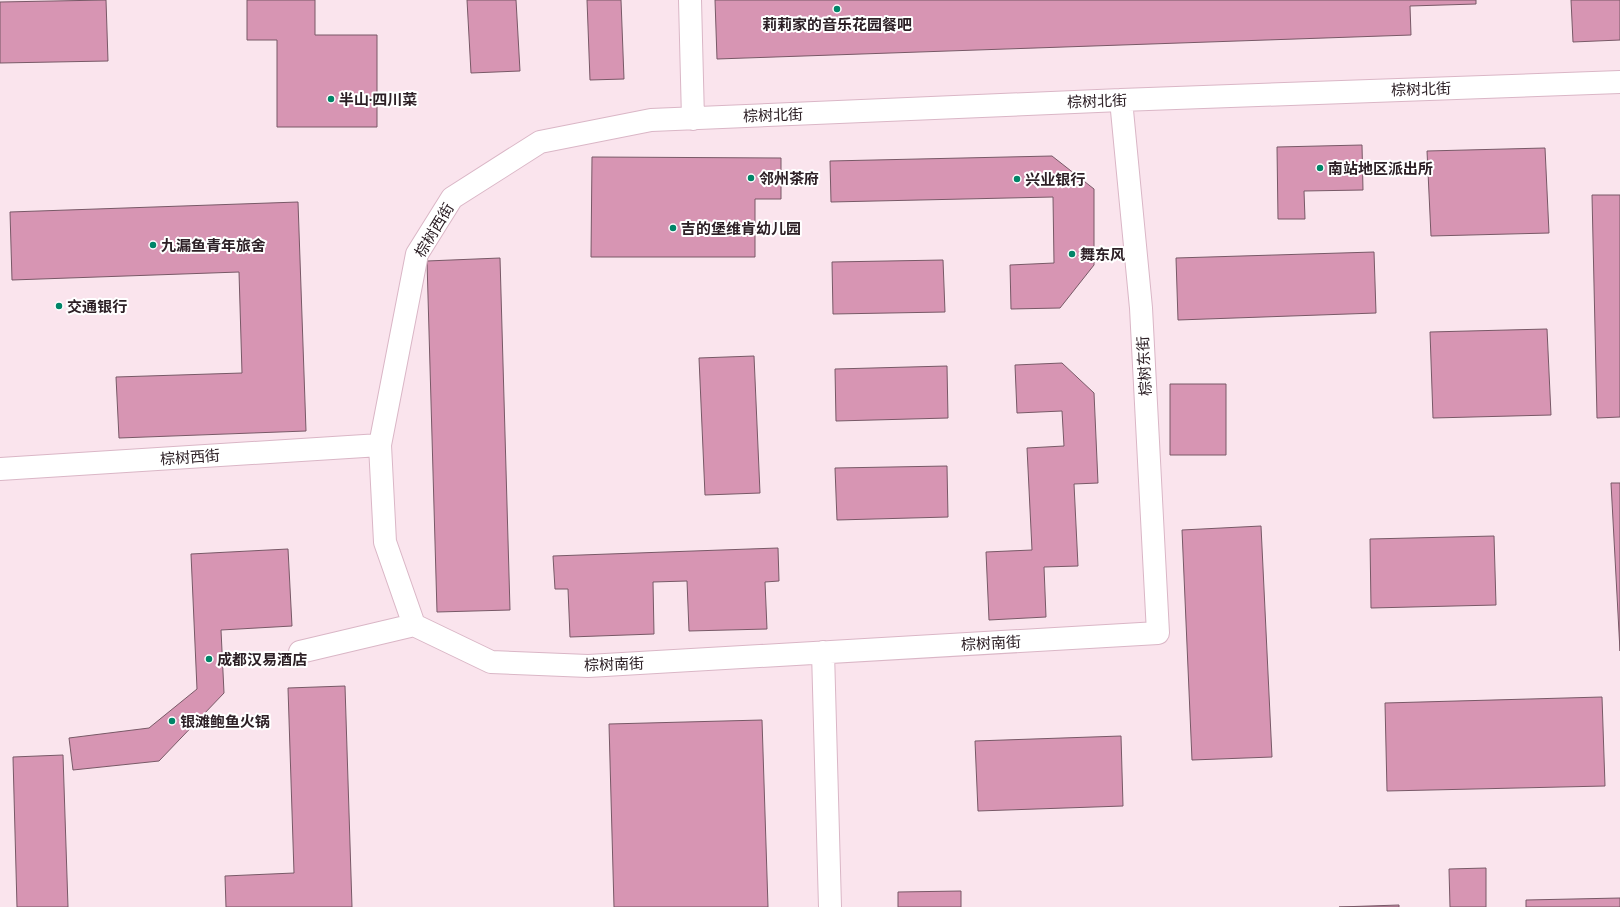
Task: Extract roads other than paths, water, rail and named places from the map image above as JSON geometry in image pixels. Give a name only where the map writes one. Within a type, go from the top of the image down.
[{"type":"street","points":[[690,0],[693,119]]},
{"type":"street","name":"棕树北街","points":[[693,119],[1121,100],[1620,82]]},
{"type":"street","name":"棕树东街","points":[[1121,100],[1141,308],[1158,633]]},
{"type":"street","name":"棕树西街","points":[[414,625],[384,542],[380,444],[416,254],[452,198],[540,142],[651,120],[693,119]]},
{"type":"street","name":"棕树西街","points":[[0,469],[380,444]]},
{"type":"street","points":[[300,652],[414,625]]},
{"type":"street","name":"棕树南街","points":[[414,625],[491,662],[588,666],[1158,633]]},
{"type":"street","points":[[823,652],[830,907]]},
{"type":"place","name":"莉莉家的音乐花园餐吧","points":[[837,9]]},
{"type":"place","name":"半山·四川菜","points":[[331,99]]},
{"type":"place","name":"南站地区派出所","points":[[1320,168]]},
{"type":"place","name":"邻州茶府","points":[[751,178]]},
{"type":"place","name":"兴业银行","points":[[1017,179]]},
{"type":"place","name":"吉的堡维肯幼儿园","points":[[673,228]]},
{"type":"place","name":"九漏鱼青年旅舍","points":[[153,245]]},
{"type":"place","name":"舞东风","points":[[1072,254]]},
{"type":"place","name":"交通银行","points":[[59,306]]},
{"type":"place","name":"成都汉易酒店","points":[[209,659]]},
{"type":"place","name":"银滩鲍鱼火锅","points":[[172,721]]}]
